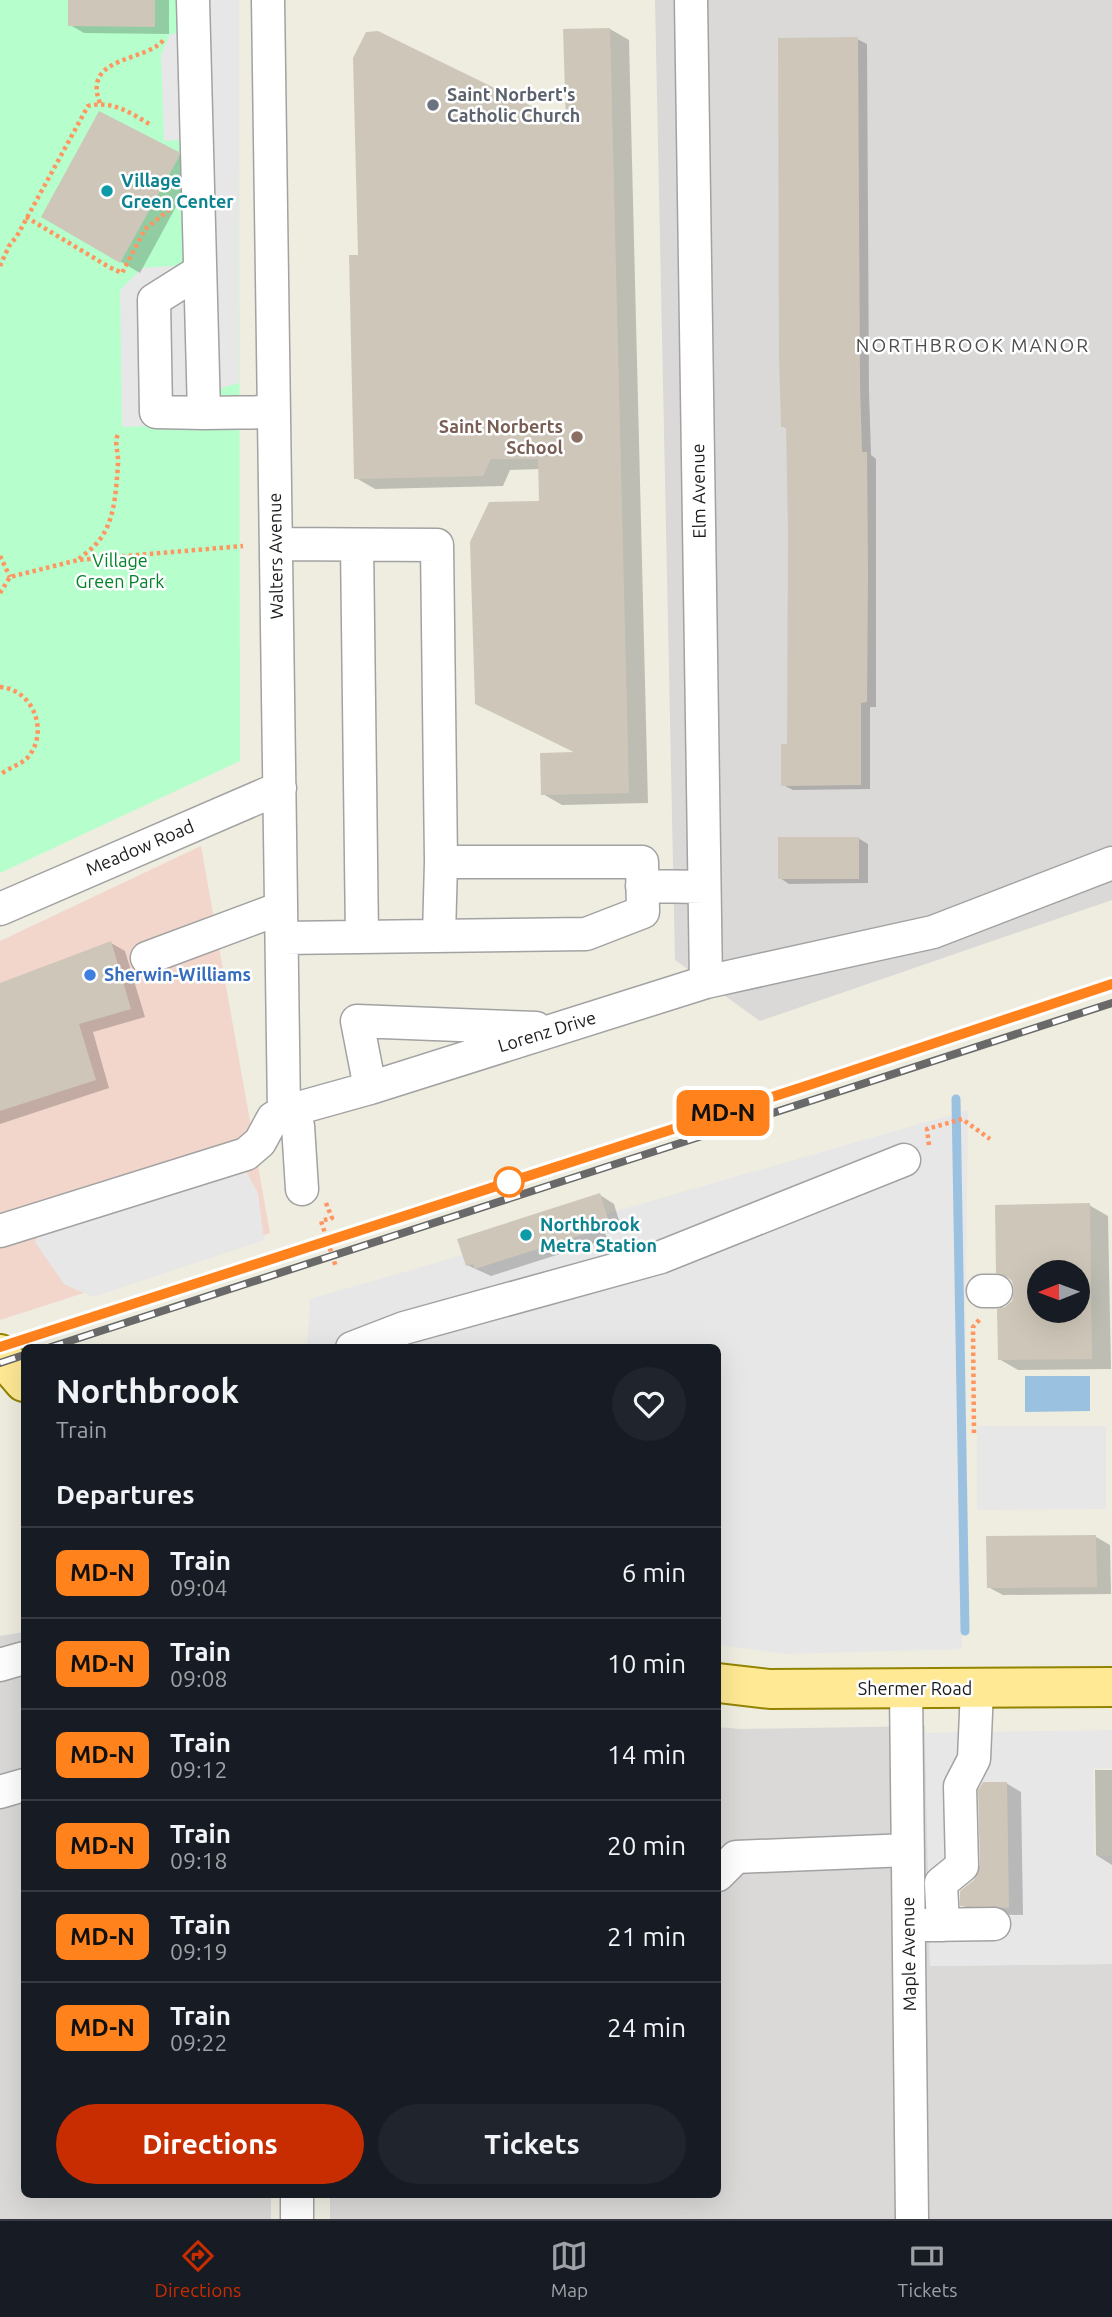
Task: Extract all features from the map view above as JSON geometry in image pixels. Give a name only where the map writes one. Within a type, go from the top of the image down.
[{"type":"main road","points":[[0,1354],[21,1378]]},
{"type":"main road","name":"Shermer Road","points":[[721,1683],[770,1689],[1112,1687]]},
{"type":"street","points":[[193,0],[204,413]]},
{"type":"street","name":"Walters Avenue","points":[[268,0],[284,1112]]},
{"type":"street","name":"Elm Avenue","points":[[691,0],[706,982]]},
{"type":"street","points":[[200,271],[154,300],[156,412],[274,412]]},
{"type":"street","points":[[276,544],[437,545],[441,862],[439,936]]},
{"type":"street","points":[[357,545],[362,937]]},
{"type":"street","name":"Meadow Road","points":[[0,909],[279,788]]},
{"type":"street","points":[[146,958],[281,923],[362,937],[586,934],[643,912],[642,862],[441,862]]},
{"type":"street","name":"Lorenz Drive","points":[[284,1112],[370,1088],[706,982],[933,932],[1112,863]]},
{"type":"street","points":[[642,886],[704,887]]},
{"type":"street","points":[[370,1088],[357,1021],[558,1029]]},
{"type":"street","points":[[0,1231],[246,1154],[260,1142],[273,1118],[284,1112],[298,1126],[313,1193]]},
{"type":"street","points":[[362,1344],[404,1328],[661,1257],[904,1160]]},
{"type":"street","points":[[0,1665],[21,1659]]},
{"type":"street","name":"Maple Avenue","points":[[906,1689],[912,2219]]},
{"type":"street","points":[[943,1925],[941,1883],[962,1866],[961,1786],[974,1759],[977,1689]]},
{"type":"street","points":[[0,1792],[21,1786]]},
{"type":"street","points":[[721,1872],[736,1857],[908,1850]]},
{"type":"street","points":[[909,1925],[994,1924]]},
{"type":"street","points":[[297,2198],[297,2219]]},
{"type":"path","points":[[100,103],[98,86],[109,66],[128,56],[159,47],[166,34]]},
{"type":"path","points":[[0,266],[88,106],[100,103],[118,107],[151,125]]},
{"type":"path","points":[[26,217],[109,267],[122,272],[145,229],[173,207]]},
{"type":"path","points":[[78,559],[95,546],[111,519],[118,463],[115,440],[120,432]]},
{"type":"path","points":[[0,593],[10,577],[78,559],[243,546]]},
{"type":"path","points":[[0,556],[10,577]]},
{"type":"path","points":[[0,687],[17,690],[30,702],[36,718],[37,737],[31,754],[0,775]]},
{"type":"path","points":[[933,1128],[959,1119],[990,1139]]},
{"type":"path","points":[[313,1193],[332,1218],[321,1221],[336,1268]]},
{"type":"path","points":[[974,1433],[973,1327],[988,1299]]},
{"type":"shaded area","points":[[184,0],[239,0],[239,383],[215,390],[215,424],[122,427],[120,290],[142,268],[213,263],[211,137],[164,141],[161,55],[170,34],[183,33]]},
{"type":"shaded area","points":[[655,0],[1112,0],[1112,900],[760,1021],[675,960]]},
{"type":"shaded area","points":[[201,846],[270,1233],[0,1320],[0,941]]},
{"type":"shaded area","name":"Northbrook Metra Station","points":[[968,1110],[962,1649],[786,1654],[721,1645],[721,1344],[307,1344],[310,1299]]},
{"type":"shaded area","points":[[241,1162],[258,1193],[264,1240],[93,1297],[64,1284],[35,1242],[44,1223]]},
{"type":"shaded area","points":[[977,1426],[1106,1426],[1106,1509],[977,1510]]},
{"type":"shaded area","points":[[21,1632],[21,2198],[271,2198],[271,2219],[0,2219],[0,1636]]},
{"type":"shaded area","points":[[925,1726],[930,1966],[1112,1964],[1112,2219],[330,2219],[330,2198],[721,2198],[721,1727]]},
{"type":"shaded area","points":[[1112,1730],[1112,1768],[1093,1769],[1094,1856],[1112,1856],[1112,1964],[930,1966],[925,1733]],"holes":[[[972,1782],[1007,1782],[1008,1907],[958,1908],[958,1880],[973,1879]]]},
{"type":"green space","name":"Village Green Park","points":[[0,0],[239,0],[240,761],[0,873]]},
{"type":"water","points":[[1025,1376],[1090,1376],[1090,1411],[1025,1412]]},
{"type":"building","points":[[68,0],[155,0],[155,27],[68,26]]},
{"type":"building","points":[[610,28],[629,793],[541,795],[540,753],[574,752],[475,704],[470,542],[489,502],[539,501],[538,459],[491,459],[483,476],[354,479],[349,255],[358,255],[353,58],[366,32],[378,31],[566,123],[563,29]]},
{"type":"building","points":[[858,37],[860,384],[862,452],[867,452],[868,573],[867,702],[861,703],[861,785],[781,786],[781,744],[787,744],[788,531],[786,427],[781,427],[779,357],[778,38]]},
{"type":"building","name":"Village Green Center","points":[[99,111],[179,152],[179,157],[120,263],[41,217]]},
{"type":"building","points":[[778,837],[859,837],[859,879],[778,879]]},
{"type":"building","points":[[111,941],[131,1009],[79,1024],[96,1080],[0,1111],[0,983]]},
{"type":"building","name":"Northbrook Metra Station","points":[[600,1193],[608,1219],[591,1224],[594,1231],[475,1269],[473,1264],[466,1266],[457,1239]]},
{"type":"building","points":[[1090,1203],[1092,1359],[998,1360],[997,1309],[1012,1301],[1014,1290],[1012,1281],[996,1273],[995,1205]]},
{"type":"building","points":[[1096,1535],[1097,1587],[987,1588],[986,1536]]},
{"type":"building","points":[[983,1782],[1007,1782],[1009,1908],[960,1906],[960,1891],[974,1880],[980,1866],[978,1790]]},
{"type":"waterway","points":[[956,1099],[965,1631]]},
{"type":"railway","points":[[0,1347],[1112,984]]},
{"type":"railway","points":[[60,1344],[1112,1003]]},
{"type":"railway","points":[[0,1363],[21,1356]]},
{"type":"train","name":"MD-N","points":[[0,1347],[1112,984]]},
{"type":"place","name":"Saint Norbert's Catholic Church","points":[[433,105]]},
{"type":"place","name":"Village Green Center","points":[[107,191]]},
{"type":"place","name":"Saint Norberts School","points":[[577,437]]},
{"type":"place","name":"Sherwin-Williams","points":[[90,975]]},
{"type":"place","name":"Northbrook Metra Station","points":[[526,1235]]},
{"type":"district","name":"NORTHBROOK MANOR","points":[[973,345]]}]
